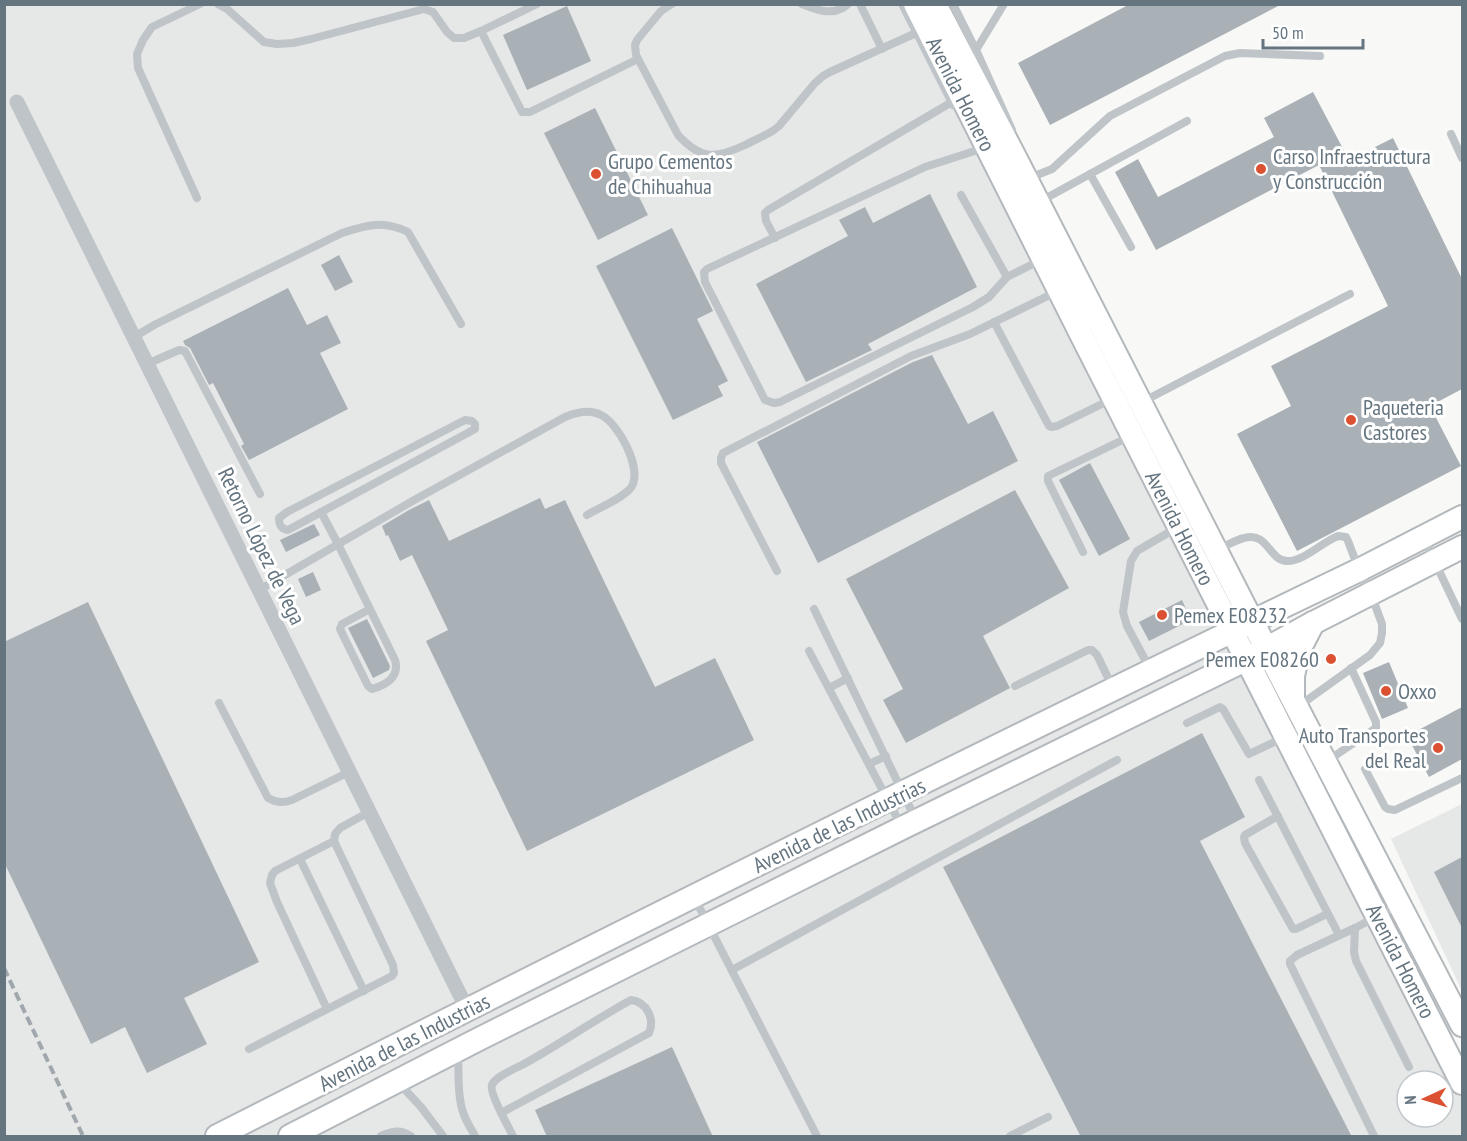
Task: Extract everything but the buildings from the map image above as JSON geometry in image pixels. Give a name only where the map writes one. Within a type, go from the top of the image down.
[{"type":"main road","name":"Avenida Homero","points":[[915,4],[1006,163],[1038,202],[1252,621],[1257,654],[1287,737],[1462,1083]]},
{"type":"main road","name":"Avenida Homero","points":[[934,4],[1006,163],[1044,259],[1232,632],[1257,654],[1299,711],[1462,1025]]},
{"type":"main road","name":"Avenida de las Industrias","points":[[217,1137],[693,896],[1359,570],[1462,517]]},
{"type":"main road","name":"Avenida de las Industrias","points":[[290,1137],[458,1049],[708,924],[1257,654],[1462,546]]},
{"type":"main road","points":[[1299,711],[1293,676],[1298,652],[1313,623]]},
{"type":"main road","points":[[467,1009],[481,1038]]},
{"type":"street","name":"Retorno López de Vega","points":[[17,102],[467,1009]]},
{"type":"lane","points":[[197,198],[138,68],[137,54],[152,27],[200,4]]},
{"type":"lane","points":[[218,4],[227,9],[264,42],[277,44],[311,39],[424,9],[434,12],[447,32],[454,38],[464,38],[537,4]]},
{"type":"lane","points":[[672,4],[659,8],[637,40],[635,50],[678,135],[686,144],[706,154],[726,154],[769,133],[779,126],[815,83],[830,72],[916,33]]},
{"type":"lane","points":[[802,4],[829,12],[844,8],[848,4]]},
{"type":"lane","points":[[860,4],[882,49]]},
{"type":"lane","points":[[775,238],[766,220],[765,213],[768,210],[954,106],[902,4]]},
{"type":"lane","points":[[952,4],[1012,128],[1006,163]]},
{"type":"lane","points":[[976,50],[1004,4]]},
{"type":"lane","points":[[480,31],[524,113],[638,59]]},
{"type":"lane","points":[[1044,259],[1007,277],[989,297],[973,308],[774,403],[765,400],[704,277],[706,269],[925,167],[1006,163],[1052,169],[1110,116],[1225,56],[1240,53],[1320,56]]},
{"type":"lane","points":[[1038,202],[1186,121]]},
{"type":"lane","points":[[964,123],[1006,163]]},
{"type":"lane","points":[[1450,135],[1462,158]]},
{"type":"lane","points":[[1090,174],[1131,247]]},
{"type":"lane","points":[[961,195],[1007,277]]},
{"type":"lane","points":[[134,337],[342,233],[364,226],[382,225],[396,226],[408,232],[461,324]]},
{"type":"lane","points":[[777,571],[721,463],[723,453],[911,356],[970,334],[1059,290]]},
{"type":"lane","points":[[1140,402],[1350,294]]},
{"type":"lane","points":[[994,322],[1049,426],[1057,426],[1114,398]]},
{"type":"lane","points":[[147,364],[179,350],[185,351],[260,494]]},
{"type":"lane","points":[[259,590],[416,499],[565,417],[581,412],[603,416],[619,433],[629,450],[634,471],[633,484],[627,493],[587,515]]},
{"type":"lane","points":[[465,420],[475,424],[475,429],[321,513],[288,530],[284,530],[279,522],[279,518],[287,513],[465,420]]},
{"type":"lane","points":[[1083,552],[1048,481],[1048,476],[1133,435]]},
{"type":"lane","points":[[321,513],[338,544],[370,609],[397,664],[397,670],[391,680],[372,689],[368,686],[340,630],[342,624],[370,609]]},
{"type":"lane","points":[[1151,671],[1127,626],[1123,612],[1131,561],[1137,552],[1179,526]]},
{"type":"lane","points":[[1187,723],[1217,707],[1221,708],[1249,754],[1287,737],[1299,711],[1370,655],[1380,643],[1382,624],[1346,537],[1334,537],[1298,559],[1287,561],[1279,560],[1258,538],[1244,538],[1216,551]]},
{"type":"lane","points":[[1423,537],[1462,619]]},
{"type":"lane","points":[[814,609],[886,756],[896,796],[910,825]]},
{"type":"lane","points":[[1015,686],[1092,650],[1097,655],[1114,689]]},
{"type":"lane","points":[[809,651],[869,764],[896,796],[910,825]]},
{"type":"lane","points":[[1326,762],[1376,728],[1376,722],[1352,668]]},
{"type":"lane","points":[[829,688],[848,678]]},
{"type":"lane","points":[[219,703],[268,798],[275,802],[292,801],[350,772]]},
{"type":"lane","points":[[869,764],[886,756]]},
{"type":"lane","points":[[732,970],[1118,760]]},
{"type":"lane","points":[[1365,769],[1385,807],[1392,810],[1462,778]]},
{"type":"lane","points":[[1259,780],[1339,936]]},
{"type":"lane","points":[[249,1049],[392,976],[395,970],[334,841],[335,834],[340,828],[369,812]]},
{"type":"lane","points":[[1278,816],[1245,835],[1245,843],[1291,928],[1296,929],[1327,914]]},
{"type":"lane","points":[[327,1009],[270,883],[275,872],[334,841]]},
{"type":"lane","points":[[300,859],[364,991]]},
{"type":"lane","points":[[693,896],[817,1137]]},
{"type":"lane","points":[[1374,1137],[1290,964],[1291,959],[1297,955],[1400,905]]},
{"type":"lane","points":[[1355,928],[1356,961],[1408,1067]]},
{"type":"lane","points":[[501,1113],[649,1033],[651,1020],[643,1004],[631,1000],[538,1056],[498,1077],[491,1090],[501,1113],[513,1137]]},
{"type":"lane","points":[[458,1049],[461,1103],[475,1137]]},
{"type":"lane","points":[[397,1081],[421,1107],[443,1137]]},
{"type":"lane","points":[[1011,1137],[1048,1117]]},
{"type":"lane","points":[[381,1137],[389,1132],[398,1131],[411,1137]]},
{"type":"shaded area","points":[[5,4],[905,5],[1452,1069],[1395,1069],[1395,1129],[1455,1129],[1455,1075],[1462,1089],[1462,1136],[5,1136]]},
{"type":"shaded area","points":[[1462,804],[1462,991],[1391,839]]},
{"type":"railway","points":[[4,968],[83,1136]]},
{"type":"place","name":"Carso Infraestructura y Construcción","points":[[1261,169]]},
{"type":"place","name":"Grupo Cementos de Chihuahua","points":[[596,174]]},
{"type":"place","name":"Paqueteria Castores","points":[[1351,420]]},
{"type":"place","name":"Pemex E08232","points":[[1162,615]]},
{"type":"place","name":"Pemex E08260","points":[[1331,659]]},
{"type":"place","name":"Oxxo","points":[[1386,691]]},
{"type":"place","name":"Auto Transportes del Real","points":[[1438,748]]}]
